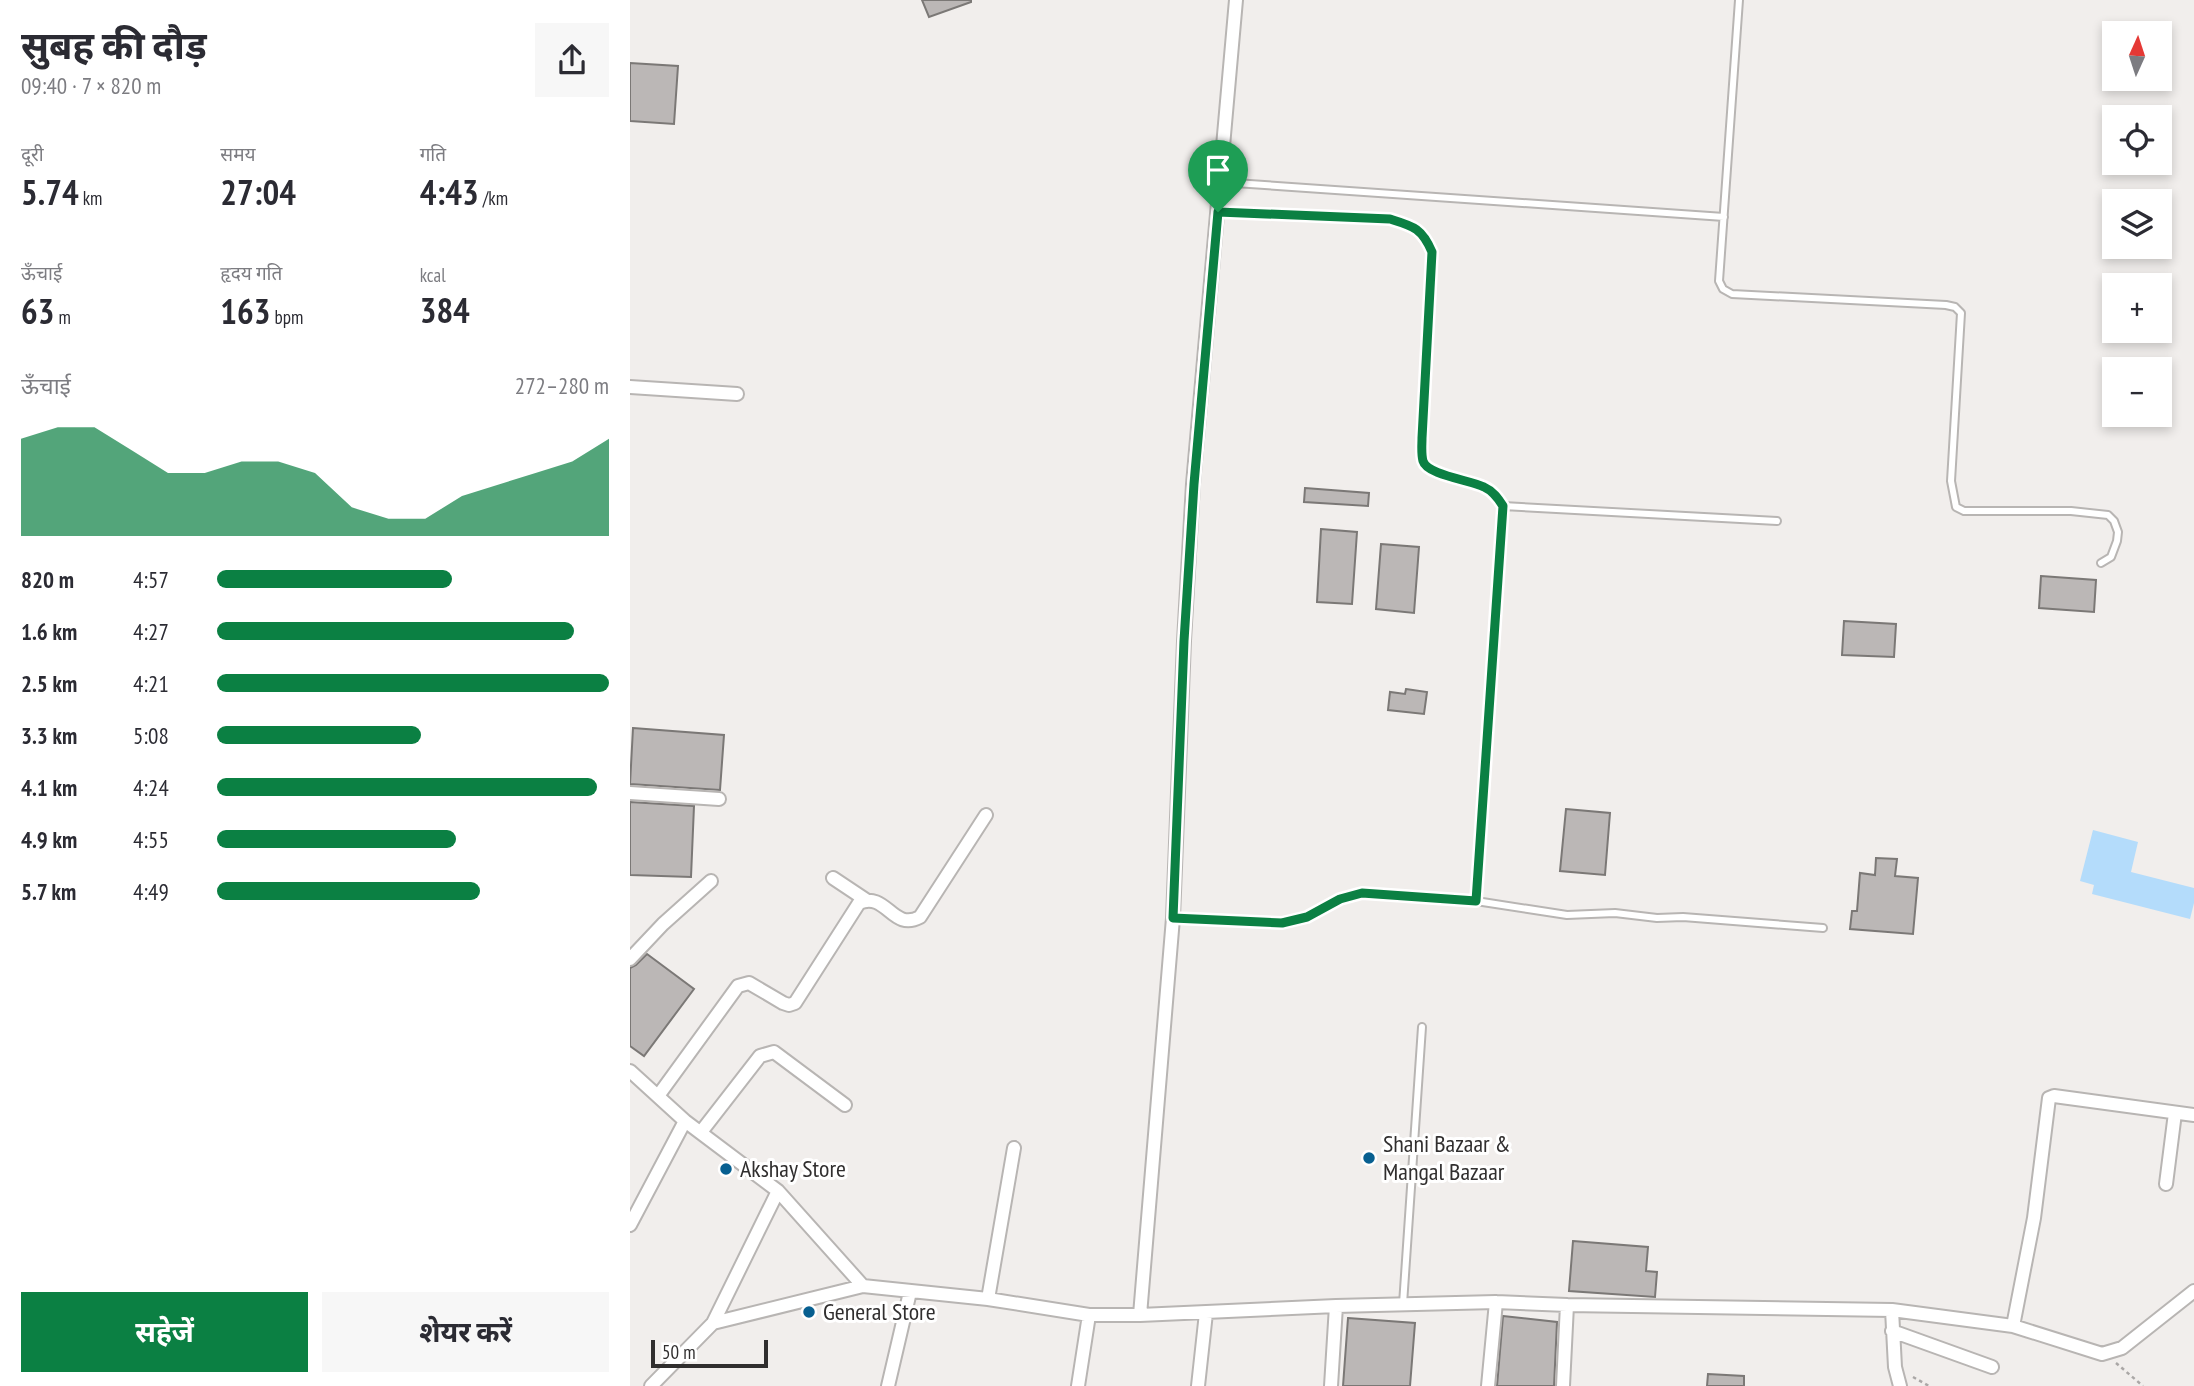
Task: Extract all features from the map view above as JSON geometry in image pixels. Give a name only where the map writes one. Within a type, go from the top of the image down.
[{"type":"street","points":[[1140,1315],[1173,918],[1192,510],[1236,0]]},
{"type":"street","points":[[630,387],[737,394]]},
{"type":"street","points":[[630,793],[719,799]]},
{"type":"street","points":[[833,878],[866,900],[876,901],[903,921],[910,922],[920,917],[986,815]]},
{"type":"street","points":[[630,959],[663,924],[711,881]]},
{"type":"street","points":[[658,1096],[738,986],[749,983],[783,1003],[795,1003],[859,903],[866,900]]},
{"type":"street","points":[[701,1132],[760,1056],[767,1052],[774,1052],[845,1105]]},
{"type":"street","points":[[632,1077],[778,1191],[863,1286]]},
{"type":"street","points":[[2013,1326],[2034,1218],[2049,1098],[2054,1096],[2194,1115]]},
{"type":"street","points":[[2166,1184],[2175,1113]]},
{"type":"street","points":[[630,1225],[685,1121]]},
{"type":"street","points":[[988,1299],[1014,1148]]},
{"type":"street","points":[[651,1386],[713,1323],[778,1191]]},
{"type":"street","points":[[713,1323],[863,1286],[988,1299],[1089,1315],[1496,1302],[1892,1310],[2013,1326],[2102,1353],[2122,1348],[2194,1291]]},
{"type":"street","points":[[888,1386],[909,1292]]},
{"type":"street","points":[[1488,1386],[1496,1302]]},
{"type":"street","points":[[1563,1386],[1567,1305]]},
{"type":"street","points":[[1331,1386],[1336,1306]]},
{"type":"street","points":[[1892,1310],[1895,1367],[1900,1386]]},
{"type":"street","points":[[1198,1386],[1206,1313]]},
{"type":"street","points":[[1077,1386],[1089,1315]]},
{"type":"street","points":[[1892,1331],[1992,1367]]},
{"type":"lane","points":[[1739,0],[1719,281],[1728,292],[1955,307],[1961,313],[1951,481],[1955,507],[1964,511],[2071,511],[2108,515],[2114,521],[2118,532],[2117,541],[2111,557],[2101,563]]},
{"type":"lane","points":[[1220,183],[1724,217]]},
{"type":"lane","points":[[1218,212],[1390,219],[1413,226],[1425,237],[1432,252],[1423,462],[1435,472],[1486,488],[1497,496],[1503,506],[1476,901]]},
{"type":"lane","points":[[1503,506],[1777,521]]},
{"type":"lane","points":[[1173,918],[1282,923],[1307,917],[1340,899],[1362,893],[1476,901],[1567,915],[1683,917],[1823,928]]},
{"type":"lane","points":[[1403,1304],[1422,1027]]},
{"type":"path","points":[[2102,1353],[2143,1386]]},
{"type":"water","points":[[2093,830],[2138,842],[2131,872],[2194,888],[2190,919],[2092,894],[2094,885],[2080,881]]},
{"type":"building","points":[[922,0],[971,0],[971,2],[929,17]]},
{"type":"building","points":[[630,63],[678,66],[674,124],[630,121]]},
{"type":"building","points":[[1305,488],[1369,493],[1368,506],[1304,502]]},
{"type":"building","points":[[1321,529],[1357,532],[1352,604],[1317,602]]},
{"type":"building","points":[[1381,544],[1419,547],[1414,613],[1376,609]]},
{"type":"building","points":[[2041,576],[2096,580],[2094,612],[2039,608]]},
{"type":"building","points":[[1844,621],[1896,624],[1894,657],[1842,655]]},
{"type":"building","points":[[1406,689],[1427,692],[1424,714],[1388,710],[1390,692],[1405,694]]},
{"type":"building","points":[[633,728],[724,735],[720,790],[630,784]]},
{"type":"building","points":[[630,802],[694,806],[691,877],[630,875]]},
{"type":"building","points":[[1566,809],[1610,813],[1605,875],[1560,871]]},
{"type":"building","points":[[1876,858],[1897,859],[1895,876],[1918,878],[1913,934],[1850,929],[1852,911],[1857,911],[1860,873],[1875,875]]},
{"type":"building","points":[[647,954],[694,989],[644,1056],[630,1046],[630,968]]},
{"type":"building","points":[[1573,1241],[1648,1247],[1646,1271],[1657,1272],[1655,1297],[1569,1291]]},
{"type":"building","points":[[1503,1316],[1557,1322],[1554,1386],[1497,1386]]},
{"type":"building","points":[[1348,1318],[1415,1323],[1410,1386],[1343,1386]]},
{"type":"building","points":[[1708,1374],[1744,1376],[1744,1386],[1707,1386]]},
{"type":"place","name":"Shani Bazaar & Mangal Bazaar","points":[[1369,1158]]},
{"type":"place","name":"Akshay Store","points":[[726,1169]]},
{"type":"place","name":"General Store","points":[[809,1312]]},
{"type":"route","points":[[1218,212],[1390,219],[1413,226],[1425,237],[1432,252],[1423,462],[1435,472],[1486,488],[1497,496],[1503,506],[1476,901],[1362,893],[1340,899],[1307,917],[1282,923],[1173,918],[1184,641],[1194,484],[1218,212]]}]
